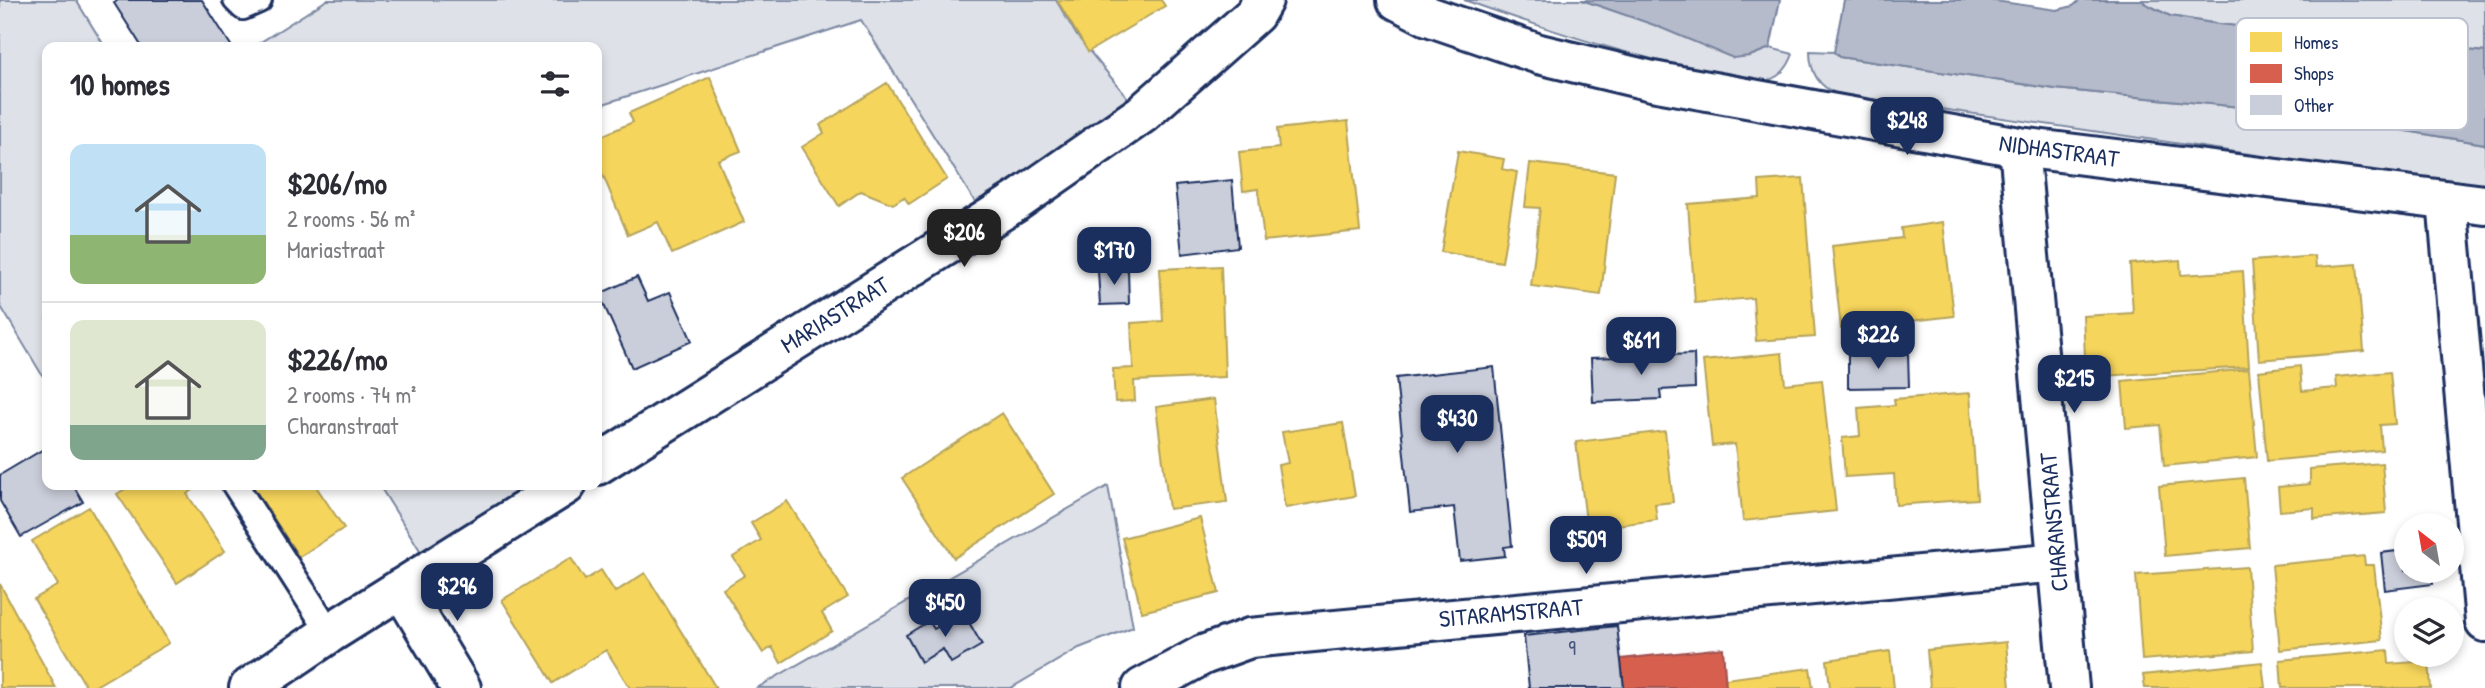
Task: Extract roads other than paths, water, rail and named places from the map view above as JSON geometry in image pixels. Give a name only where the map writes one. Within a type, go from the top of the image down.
[{"type":"street","name":"MARIASTRAAT","points":[[602,462],[1017,201],[1142,114],[1255,14],[1263,0]]},
{"type":"street","name":"NIDHASTRAAT","points":[[1398,0],[1428,16],[1539,54],[1652,81],[2019,146],[2485,205]]},
{"type":"street","name":"CHARANSTRAAT","points":[[2019,146],[2069,688]]},
{"type":"street","points":[[2446,201],[2485,622]]},
{"type":"street","points":[[249,688],[401,588],[558,490]]},
{"type":"street","name":"SITARAMSTRAAT","points":[[1142,688],[1203,655],[1250,638],[2058,562]]},
{"type":"street","points":[[401,588],[461,688]]},
{"type":"lane","points":[[236,0],[243,7],[259,0]]},
{"type":"lane","points":[[238,490],[330,634]]},
{"type":"water","points":[[1582,0],[1780,0],[1770,48],[1750,56],[1733,58],[1654,25]]},
{"type":"water","points":[[1844,0],[1988,0],[2057,10],[2073,6],[2080,0],[2143,0],[2170,16],[2236,26],[2236,107],[2055,89],[1839,57],[1834,52]]},
{"type":"water","points":[[2468,50],[2485,52],[2485,144],[2401,130],[2468,130]]}]
